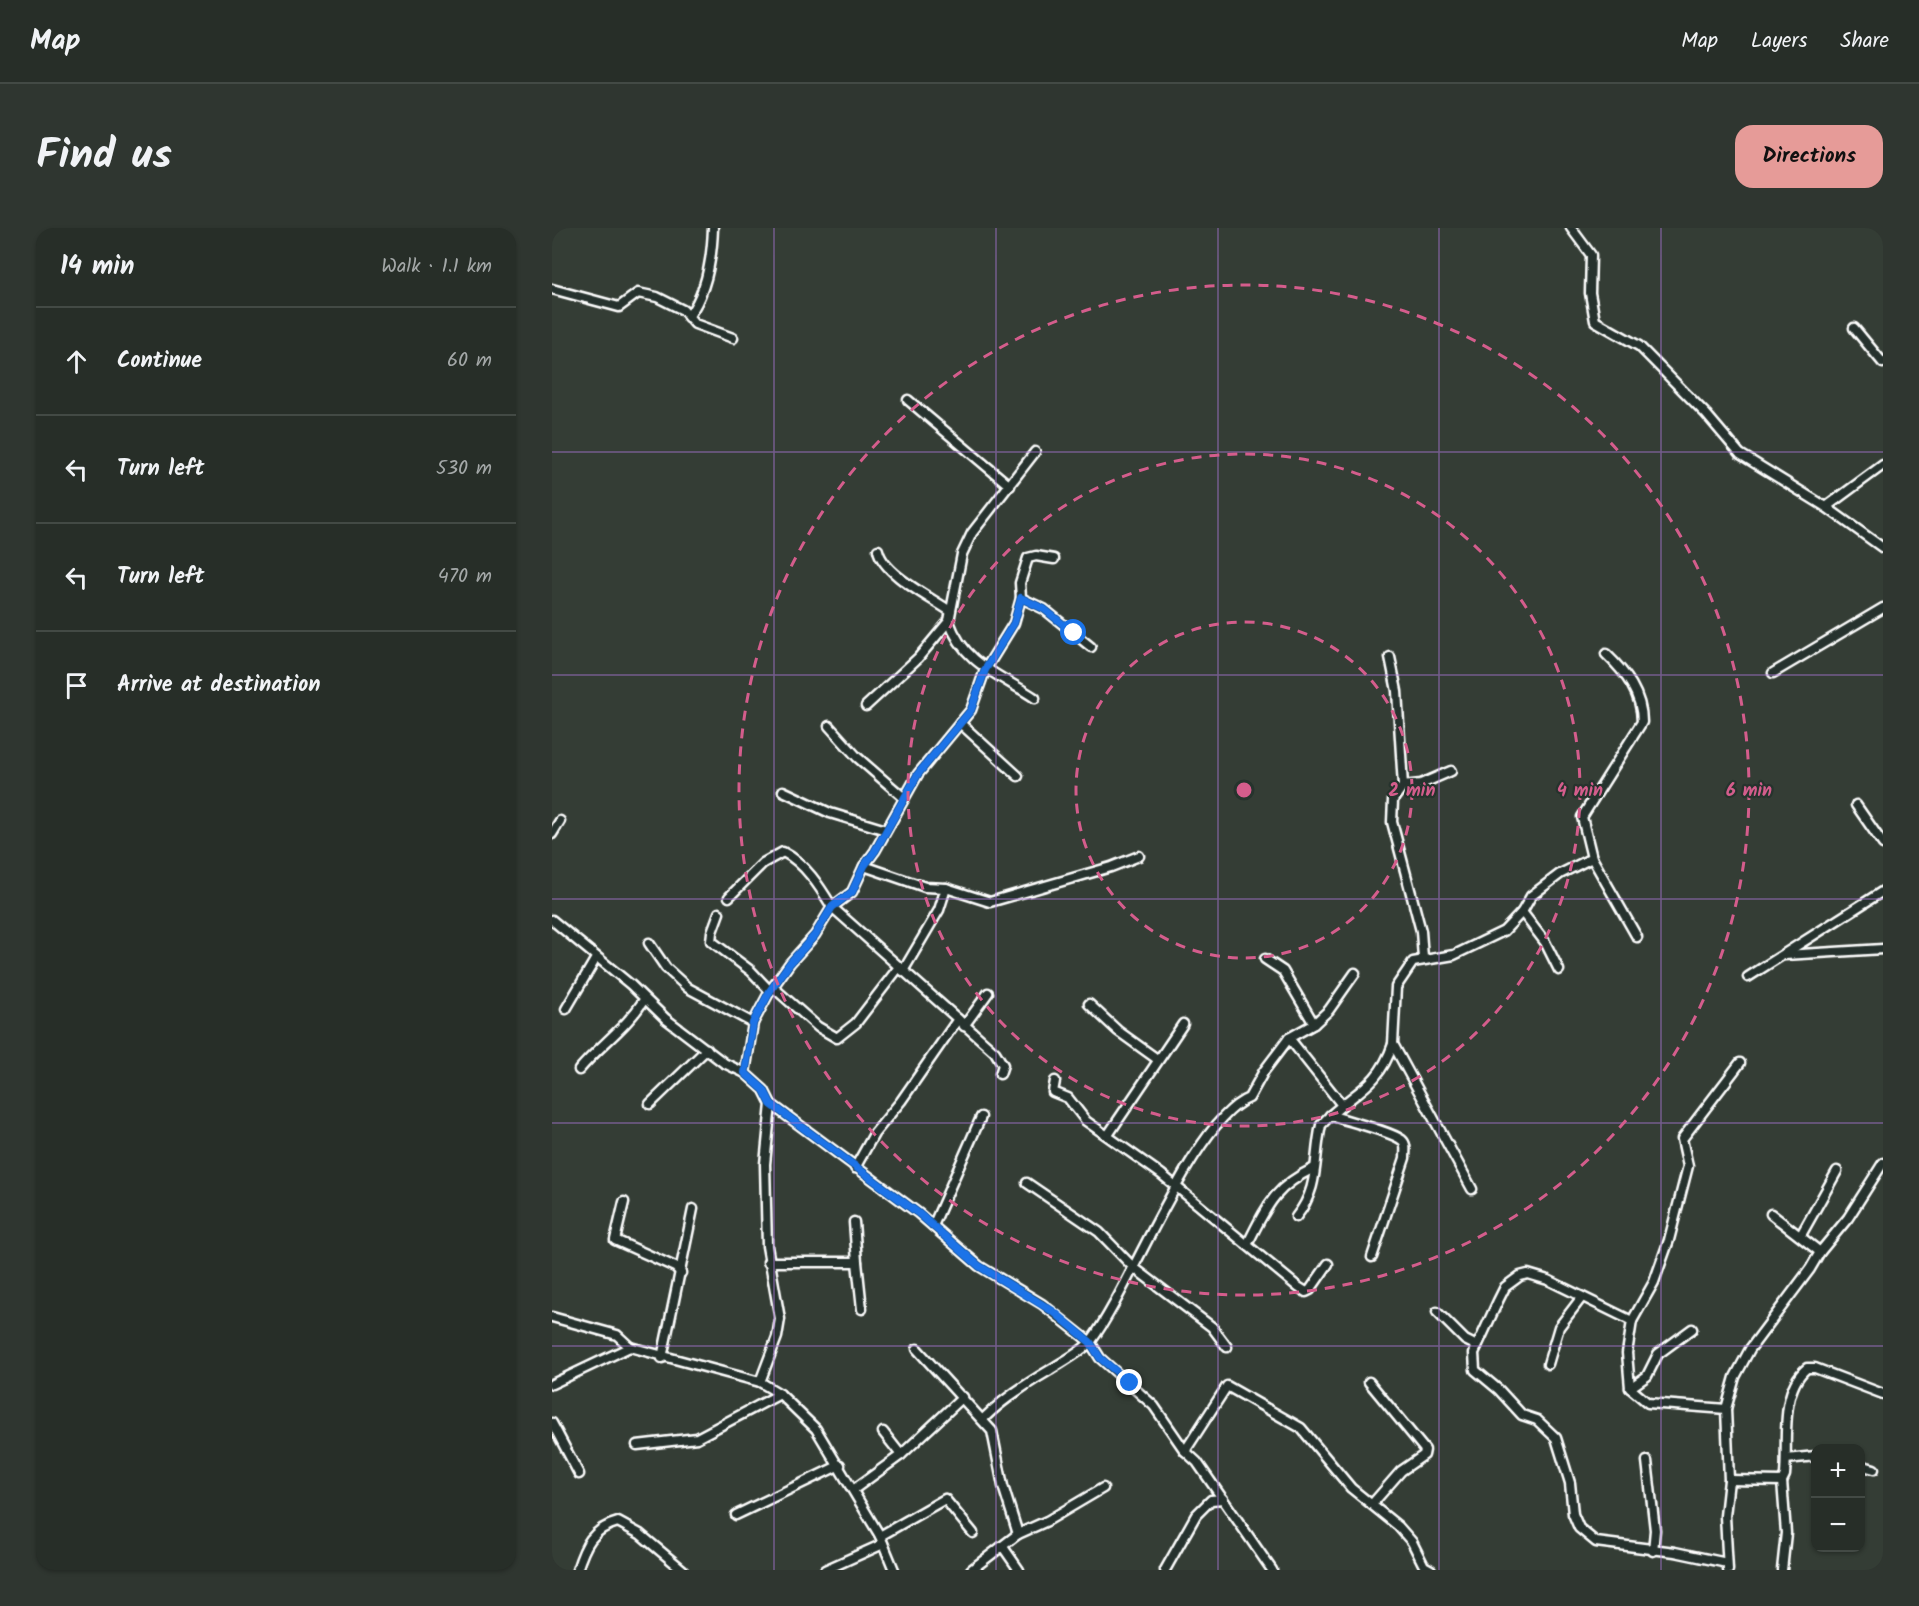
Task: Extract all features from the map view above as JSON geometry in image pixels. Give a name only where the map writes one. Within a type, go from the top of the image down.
[{"type":"street","points":[[688,317],[698,304],[712,252],[713,228]]},
{"type":"street","points":[[1571,228],[1591,255],[1590,293],[1595,321],[1639,345],[1706,414],[1740,454],[1826,507],[1883,548]]},
{"type":"street","points":[[552,289],[619,307],[638,293],[657,297],[683,310],[695,324],[733,338]]},
{"type":"street","points":[[1854,328],[1883,363]]},
{"type":"street","points":[[908,400],[1010,486]]},
{"type":"street","points":[[1035,452],[972,533],[962,554],[949,621],[963,646],[985,670],[1035,698]]},
{"type":"street","points":[[1826,507],[1883,465]]},
{"type":"street","points":[[878,550],[882,561],[891,570],[950,610]]},
{"type":"street","points":[[745,1073],[753,1023],[772,989],[790,963],[815,935],[832,907],[852,892],[903,797],[975,701],[985,670],[1014,623],[1021,598],[1020,583],[1028,558],[1036,556],[1054,559]]},
{"type":"street","points":[[1021,598],[1044,609],[1091,647]]},
{"type":"street","points":[[1773,674],[1883,608]]},
{"type":"street","points":[[867,706],[918,658],[949,621]]},
{"type":"street","points":[[1606,654],[1624,671],[1642,705],[1642,722],[1582,817],[1592,858],[1636,937]]},
{"type":"street","points":[[1390,657],[1397,691],[1403,786],[1393,800],[1392,822],[1421,932],[1424,958]]},
{"type":"street","points":[[960,723],[1018,776]]},
{"type":"street","points":[[829,726],[857,757],[903,797]]},
{"type":"street","points":[[1403,786],[1421,784],[1451,771]]},
{"type":"street","points":[[783,791],[830,813],[886,830]]},
{"type":"street","points":[[1856,805],[1883,844]]},
{"type":"street","points":[[552,834],[560,821]]},
{"type":"street","points":[[729,897],[763,863],[783,852],[797,861],[820,886],[832,907],[1001,1060],[1000,1074]]},
{"type":"street","points":[[864,866],[925,887],[946,888],[978,900],[1001,900],[1139,856]]},
{"type":"street","points":[[1296,1217],[1309,1200],[1321,1125],[1330,1115],[1376,1079],[1387,1061],[1393,1044],[1396,987],[1413,962],[1424,958],[1454,955],[1486,940],[1512,924],[1531,896],[1560,874],[1592,858]]},
{"type":"street","points":[[719,914],[711,941],[818,1027],[837,1038],[856,1023],[901,969],[939,910],[946,888]]},
{"type":"street","points":[[1748,977],[1883,891]]},
{"type":"street","points":[[1522,912],[1535,926],[1559,970]]},
{"type":"street","points":[[552,920],[631,985],[644,1000],[724,1063],[745,1073],[764,1090],[771,1104],[933,1226],[979,1266],[1042,1304],[1090,1342],[1100,1358],[1154,1406],[1185,1450],[1197,1462],[1272,1570]]},
{"type":"street","points":[[649,943],[666,968],[688,988],[753,1023]]},
{"type":"street","points":[[1782,955],[1883,949]]},
{"type":"street","points":[[566,1009],[596,958]]},
{"type":"street","points":[[1265,959],[1283,971],[1314,1024]]},
{"type":"street","points":[[983,1419],[999,1404],[1090,1342],[1176,1189],[1222,1116],[1235,1103],[1249,1098],[1264,1071],[1288,1038],[1314,1024],[1339,998],[1355,973]]},
{"type":"street","points":[[855,1168],[874,1134],[961,1022],[988,993]]},
{"type":"street","points":[[579,1070],[609,1037],[630,1021],[644,1000]]},
{"type":"street","points":[[1089,1004],[1118,1031],[1157,1059]]},
{"type":"street","points":[[1108,1135],[1157,1059],[1183,1024]]},
{"type":"street","points":[[1288,1038],[1342,1106]]},
{"type":"street","points":[[1393,1044],[1472,1189]]},
{"type":"street","points":[[650,1104],[707,1049]]},
{"type":"street","points":[[1726,1409],[1661,1406],[1638,1397],[1630,1388],[1627,1353],[1632,1321],[1654,1282],[1669,1240],[1688,1166],[1682,1139],[1740,1064]]},
{"type":"street","points":[[1055,1081],[1053,1092],[1068,1098],[1086,1121],[1108,1135],[1306,1292],[1315,1285],[1328,1264]]},
{"type":"street","points":[[760,1382],[777,1338],[780,1319],[768,1262],[765,1164],[771,1104]]},
{"type":"street","points":[[1330,1115],[1402,1140],[1406,1146],[1405,1158],[1372,1257]]},
{"type":"street","points":[[933,1226],[981,1117]]},
{"type":"street","points":[[1632,1321],[1548,1280],[1528,1274],[1520,1276],[1505,1287],[1473,1357],[1475,1370],[1499,1390],[1521,1415],[1538,1420],[1556,1438],[1566,1467],[1570,1483],[1570,1501],[1579,1528],[1596,1542],[1728,1567],[1725,1516],[1729,1480],[1726,1409],[1735,1377],[1750,1349],[1810,1269],[1820,1252],[1848,1218],[1883,1163]]},
{"type":"street","points":[[1247,1245],[1271,1199],[1281,1188],[1314,1168]]},
{"type":"street","points":[[1801,1235],[1814,1208],[1838,1171]]},
{"type":"street","points":[[1027,1183],[1099,1232],[1133,1267],[1212,1327],[1227,1347]]},
{"type":"street","points":[[624,1202],[615,1240],[675,1267],[681,1273]]},
{"type":"street","points":[[662,1358],[666,1326],[681,1273],[693,1209]]},
{"type":"street","points":[[1771,1214],[1820,1252]]},
{"type":"street","points":[[854,1222],[862,1309]]},
{"type":"street","points":[[768,1262],[857,1262]]},
{"type":"street","points":[[1548,1364],[1559,1327],[1582,1297]]},
{"type":"street","points":[[1437,1312],[1465,1340],[1477,1346]]},
{"type":"street","points":[[552,1317],[616,1335],[630,1347],[662,1358],[760,1382],[780,1394],[816,1429],[840,1465],[881,1540],[894,1570]]},
{"type":"street","points":[[1630,1388],[1647,1376],[1658,1354],[1692,1329]]},
{"type":"street","points":[[552,1384],[630,1347]]},
{"type":"street","points":[[917,1349],[992,1431],[1003,1486],[1018,1534]]},
{"type":"street","points":[[1782,1570],[1786,1533],[1782,1481],[1786,1459],[1789,1403],[1795,1381],[1807,1368],[1815,1368],[1883,1394]]},
{"type":"street","points":[[1369,1382],[1425,1450],[1424,1455],[1401,1472],[1373,1503]]},
{"type":"street","points":[[1185,1450],[1227,1386],[1301,1428],[1351,1488],[1373,1503],[1398,1526],[1412,1542],[1424,1566],[1431,1570]]},
{"type":"street","points":[[637,1444],[698,1438],[780,1394]]},
{"type":"street","points":[[853,1490],[901,1455],[963,1397]]},
{"type":"street","points":[[552,1423],[579,1474]]},
{"type":"street","points":[[883,1432],[901,1455]]},
{"type":"street","points":[[1786,1459],[1811,1456]]},
{"type":"street","points":[[1647,1461],[1655,1530],[1653,1551]]},
{"type":"street","points":[[736,1515],[840,1465]]},
{"type":"street","points":[[1865,1466],[1874,1469]]},
{"type":"street","points":[[1729,1480],[1782,1481]]},
{"type":"street","points":[[971,1570],[1018,1534],[1047,1521],[1102,1488]]},
{"type":"street","points":[[825,1570],[881,1540],[945,1499],[973,1533]]},
{"type":"street","points":[[1165,1570],[1196,1515],[1210,1500],[1223,1499]]},
{"type":"street","points":[[577,1570],[587,1542],[603,1527],[618,1522],[640,1534],[683,1570]]},
{"type":"street","points":[[1003,1547],[1019,1570]]},
{"type":"route","points":[[1074,633],[1044,609],[1021,598],[1014,623],[985,670],[971,710],[918,774],[903,797],[875,851],[864,866],[852,892],[832,907],[815,935],[790,963],[770,991],[753,1023],[745,1073],[764,1090],[771,1104],[918,1213],[979,1266],[986,1268],[1054,1312],[1090,1342],[1100,1358],[1130,1383]]}]
